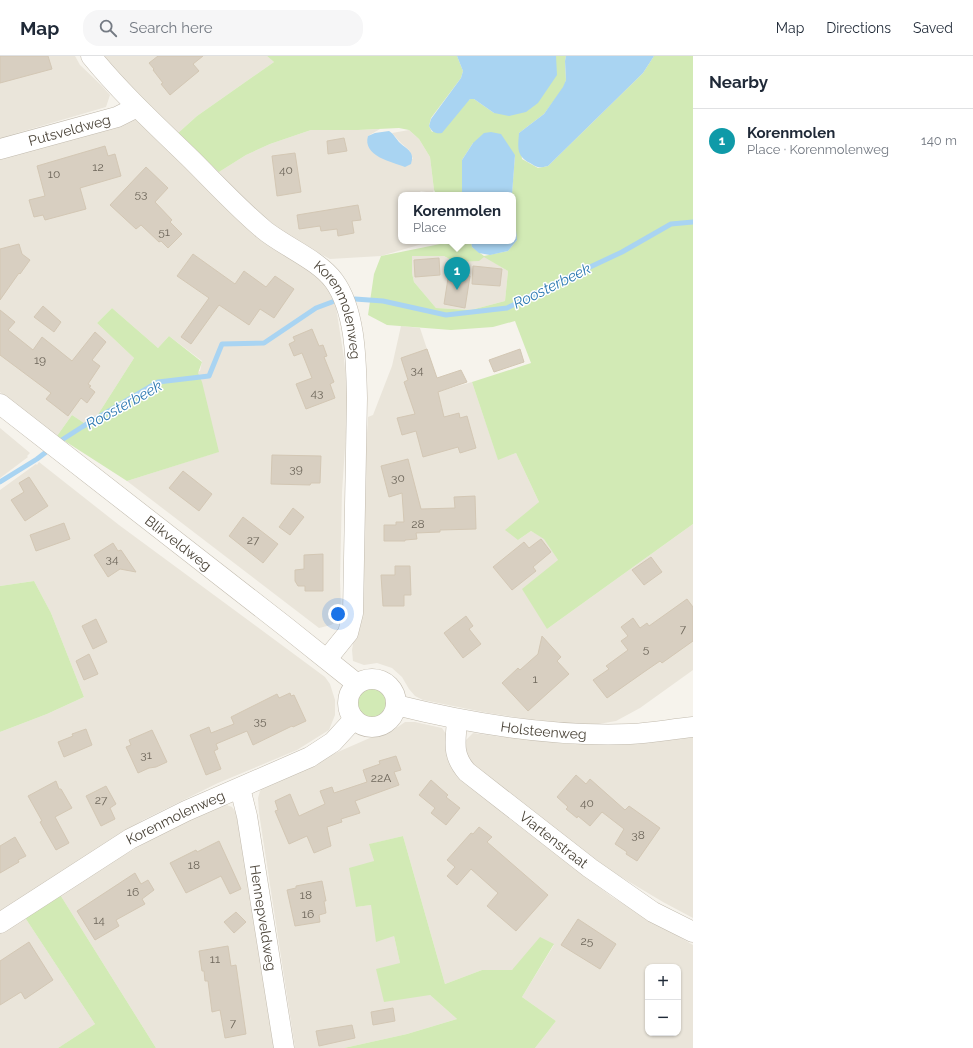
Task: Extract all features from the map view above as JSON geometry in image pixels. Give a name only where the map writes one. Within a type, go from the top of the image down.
[{"type":"street","name":"Korenmolenweg","points":[[91,56],[107,76],[137,107],[264,230],[318,266],[334,280],[347,305],[356,367],[357,398],[353,613],[348,633],[327,660]]},
{"type":"street","name":"Putsveldweg","points":[[0,149],[117,117],[137,107]]},
{"type":"street","name":"Blikveldweg","points":[[0,404],[356,683]]},
{"type":"street","points":[[368,679],[377,679],[384,681],[394,692],[396,705],[393,714],[388,721],[382,725],[367,727],[354,719],[347,705],[348,697],[356,683],[368,679]]},
{"type":"street","name":"Holsteenweg","points":[[396,705],[457,719],[502,727],[562,732],[630,734],[693,727]]},
{"type":"street","name":"Korenmolenweg","points":[[0,923],[130,838],[186,811],[310,757],[333,742],[354,719]]},
{"type":"street","name":"Viartenstraat","points":[[457,719],[455,748],[457,759],[467,772],[590,868],[653,912],[693,932]]},
{"type":"street","name":"Hennepveldweg","points":[[240,788],[247,816],[284,1048]]},
{"type":"shaded area","points":[[0,56],[75,56],[80,65],[110,95],[106,107],[0,138]]},
{"type":"shaded area","points":[[100,56],[267,56],[274,62],[197,116],[177,134]]},
{"type":"shaded area","points":[[130,117],[139,121],[328,284],[339,299],[336,307],[344,358],[348,403],[342,492],[340,580],[341,609],[336,622],[331,625],[319,628],[127,481],[218,452],[143,384],[200,371],[202,361],[169,336],[158,348],[112,308],[97,323],[134,358],[90,427],[72,415],[57,436],[0,392],[0,154]]},
{"type":"shaded area","points":[[380,129],[368,136],[413,159],[409,150],[392,133],[409,130],[419,139],[430,157],[434,190],[433,192],[398,192],[398,244],[422,244],[381,256],[330,259],[290,238],[248,203],[219,172],[246,155],[270,144],[311,130]]},
{"type":"shaded area","points":[[412,256],[444,256],[455,262],[484,256],[508,271],[505,301],[471,310],[436,308],[414,282],[412,273]]},
{"type":"shaded area","points":[[401,326],[420,328],[441,391],[472,382],[498,459],[516,453],[539,502],[518,540],[531,531],[544,538],[558,560],[547,629],[693,524],[693,670],[640,708],[616,721],[587,726],[547,722],[488,713],[423,700],[415,696],[402,677],[392,668],[377,663],[364,665],[353,661],[352,650],[368,417],[373,415],[392,366]]},
{"type":"shaded area","points":[[0,428],[30,453],[27,456],[28,457],[0,478]]},
{"type":"shaded area","points":[[39,462],[119,525],[325,677],[330,684],[335,700],[335,715],[329,730],[297,750],[218,783],[143,820],[0,913],[0,732],[47,714],[84,697],[51,613],[34,581],[0,586],[0,490],[36,464],[37,465]]},
{"type":"shaded area","points":[[405,722],[415,722],[442,728],[446,734],[454,771],[506,816],[612,897],[693,945],[693,1048],[535,1048],[556,1021],[522,997],[554,945],[512,970],[482,970],[445,984],[403,836],[370,844],[374,861],[356,907],[371,905],[394,936],[400,963],[430,995],[457,1019],[407,1034],[344,1048],[295,1048],[259,813],[258,798],[260,791],[265,784],[372,737],[392,731]]},
{"type":"shaded area","points":[[473,733],[502,737],[514,735],[620,743],[693,737],[693,918],[596,862],[467,760],[465,741]]},
{"type":"shaded area","points":[[227,805],[232,807],[237,814],[277,1048],[156,1048],[59,893],[210,807]]},
{"type":"shaded area","points":[[24,916],[95,1024],[58,1048],[0,1048],[0,932]]},
{"type":"green space","points":[[267,56],[457,56],[463,71],[461,78],[431,118],[429,126],[432,132],[470,99],[474,99],[494,113],[556,56],[566,56],[566,80],[564,87],[544,114],[519,133],[522,159],[538,168],[548,166],[643,73],[654,56],[693,56],[693,524],[547,629],[522,589],[558,560],[544,539],[531,531],[518,540],[505,530],[539,502],[516,453],[498,460],[472,382],[531,363],[515,321],[493,327],[451,330],[387,325],[368,315],[374,274],[381,256],[440,244],[472,244],[472,247],[484,256],[508,251],[514,244],[516,244],[516,192],[512,192],[515,155],[473,143],[462,160],[462,192],[435,192],[430,157],[419,139],[409,130],[399,128],[311,130],[270,144],[246,155],[219,172],[177,134],[197,116],[274,62]],"holes":[[[412,256],[444,256],[455,262],[479,261],[484,257],[508,271],[505,301],[471,310],[436,308],[414,282],[412,273]]]},
{"type":"green space","points":[[112,308],[158,348],[169,336],[202,362],[198,373],[202,382],[219,452],[127,481],[57,436],[72,415],[90,427],[134,358],[97,323]]},
{"type":"green space","points":[[34,581],[51,613],[84,697],[47,714],[0,732],[0,586]]},
{"type":"green space","points":[[371,688],[377,689],[385,697],[385,709],[377,717],[371,718],[365,717],[357,709],[356,703],[357,697],[365,689]]},
{"type":"green space","points":[[403,836],[445,984],[482,970],[512,970],[540,937],[554,944],[522,997],[556,1021],[535,1048],[344,1048],[407,1034],[457,1019],[430,995],[384,1002],[376,969],[400,963],[394,936],[376,942],[371,905],[356,907],[349,868],[374,861],[369,844]]},
{"type":"green space","points":[[59,893],[156,1048],[58,1048],[95,1024],[24,916]]},
{"type":"water","points":[[457,56],[556,56],[557,75],[538,103],[526,112],[509,116],[494,113],[474,99],[470,99],[442,133],[436,133],[429,126],[431,119],[461,78],[463,71]]},
{"type":"water","points":[[566,56],[654,56],[643,73],[548,166],[537,167],[525,160],[520,154],[518,147],[519,133],[544,114],[563,87],[566,80]]},
{"type":"water","points":[[389,131],[410,152],[412,157],[411,164],[405,167],[393,163],[379,157],[369,149],[367,143],[368,136],[375,133]]},
{"type":"water","points":[[491,132],[501,134],[515,155],[512,192],[462,192],[462,160],[473,143],[484,133]]},
{"type":"water","points":[[472,244],[514,244],[508,251],[490,255],[479,253],[472,247]]},
{"type":"building","points":[[0,56],[48,56],[52,69],[0,83]]},
{"type":"building","points":[[158,56],[203,56],[193,64],[199,71],[170,95],[161,84],[163,83],[149,63]]},
{"type":"building","points":[[344,138],[347,151],[328,154],[327,141]]},
{"type":"building","points":[[105,146],[108,156],[115,154],[121,176],[80,188],[86,209],[45,220],[43,215],[34,217],[29,200],[45,196],[37,166]]},
{"type":"building","points":[[295,153],[301,192],[277,196],[272,156]]},
{"type":"building","points":[[146,167],[168,188],[155,202],[172,220],[170,222],[182,234],[168,248],[161,241],[159,242],[141,225],[136,229],[110,205]]},
{"type":"building","points":[[358,205],[361,220],[352,221],[354,233],[338,236],[337,229],[321,231],[320,226],[299,229],[297,215]]},
{"type":"building","points":[[19,244],[22,254],[30,260],[0,300],[0,249]]},
{"type":"building","points":[[193,254],[235,284],[244,271],[266,287],[275,276],[294,289],[274,318],[260,309],[249,325],[219,305],[191,344],[181,337],[209,298],[177,276]]},
{"type":"building","points":[[439,258],[440,275],[415,277],[414,260]]},
{"type":"building","points":[[473,266],[502,269],[500,286],[472,284]]},
{"type":"building","points":[[449,272],[470,276],[465,308],[444,304]]},
{"type":"building","points":[[43,306],[61,322],[54,332],[34,317]]},
{"type":"building","points":[[0,310],[15,322],[8,330],[33,350],[42,337],[72,361],[95,332],[106,342],[92,360],[100,366],[88,384],[91,386],[89,387],[95,392],[87,403],[81,398],[68,416],[46,399],[51,393],[0,355]]},
{"type":"building","points":[[312,329],[319,346],[323,345],[327,356],[324,357],[334,382],[330,384],[335,398],[306,409],[296,384],[312,378],[302,353],[294,356],[289,344],[295,341],[293,337]]},
{"type":"building","points":[[427,349],[437,378],[461,370],[467,382],[438,392],[444,417],[459,413],[460,418],[467,416],[476,448],[460,453],[458,447],[423,457],[416,431],[402,435],[397,418],[415,414],[404,382],[408,380],[401,358]]},
{"type":"building","points":[[520,349],[524,362],[494,372],[489,360]]},
{"type":"building","points":[[272,455],[321,456],[320,483],[311,483],[310,485],[271,484]]},
{"type":"building","points":[[408,459],[421,509],[455,508],[454,497],[475,496],[476,529],[440,530],[440,532],[416,533],[417,539],[405,541],[384,541],[384,525],[396,525],[396,522],[404,522],[402,493],[389,497],[381,466]]},
{"type":"building","points":[[183,471],[212,494],[199,511],[169,488]]},
{"type":"building","points":[[29,477],[48,506],[25,521],[11,500],[24,492],[19,483]]},
{"type":"building","points":[[293,508],[304,517],[290,535],[279,527]]},
{"type":"building","points":[[243,517],[278,544],[263,563],[229,536]]},
{"type":"building","points":[[64,523],[70,539],[36,551],[30,535]]},
{"type":"building","points":[[541,539],[551,552],[533,567],[536,571],[512,590],[493,567],[524,542],[529,548]]},
{"type":"building","points":[[113,543],[118,551],[121,550],[136,572],[120,569],[108,577],[94,555]]},
{"type":"building","points":[[323,554],[323,591],[305,591],[305,586],[298,586],[295,581],[295,570],[304,569],[304,555]]},
{"type":"building","points":[[651,557],[662,572],[644,585],[632,570]]},
{"type":"building","points":[[395,566],[410,566],[411,595],[404,595],[404,606],[383,606],[381,575],[395,575]]},
{"type":"building","points":[[687,599],[693,607],[693,641],[662,663],[660,661],[607,698],[593,680],[609,669],[606,666],[628,650],[621,641],[628,636],[621,627],[633,618],[640,628],[647,623],[649,626]]},
{"type":"building","points":[[466,616],[473,626],[469,629],[481,644],[463,658],[444,633]]},
{"type":"building","points":[[96,619],[107,642],[93,649],[82,626]]},
{"type":"building","points":[[542,636],[561,657],[557,661],[569,674],[528,711],[502,683],[518,668],[520,670],[538,654]]},
{"type":"building","points":[[89,654],[98,674],[84,680],[76,661]]},
{"type":"building","points":[[290,693],[291,696],[294,695],[306,721],[293,727],[292,726],[253,745],[247,731],[216,744],[218,749],[214,751],[221,769],[206,775],[190,735],[209,727],[211,733],[234,724],[231,717],[277,694],[279,698]]},
{"type":"building","points":[[86,729],[92,745],[64,757],[58,742],[73,736],[72,734]]},
{"type":"building","points":[[152,730],[167,762],[138,773],[126,747],[131,745],[129,740]]},
{"type":"building","points":[[396,756],[401,770],[394,772],[399,785],[355,801],[360,813],[341,819],[342,822],[327,827],[331,846],[314,853],[307,836],[289,844],[275,811],[278,810],[275,801],[290,794],[299,816],[325,804],[320,791],[332,787],[334,793],[367,782],[363,770],[380,764],[379,761]]},
{"type":"building","points":[[576,775],[586,784],[590,779],[625,810],[629,806],[660,828],[637,861],[615,844],[624,829],[602,812],[590,826],[578,816],[577,818],[566,809],[568,807],[557,797]]},
{"type":"building","points":[[431,780],[448,795],[446,797],[460,808],[446,825],[431,813],[435,808],[419,795]]},
{"type":"building","points":[[56,781],[59,789],[61,789],[72,808],[55,817],[69,843],[56,850],[40,822],[42,821],[28,796]]},
{"type":"building","points":[[106,786],[116,804],[110,808],[115,819],[101,826],[86,796]]},
{"type":"building","points":[[479,827],[492,837],[487,842],[548,895],[516,931],[487,906],[498,893],[471,869],[457,885],[447,876],[455,867],[447,860],[471,833],[473,834]]},
{"type":"building","points":[[15,837],[26,856],[0,873],[0,846]]},
{"type":"building","points":[[219,841],[241,889],[230,894],[221,876],[186,893],[170,863],[196,850],[197,852]]},
{"type":"building","points":[[135,873],[141,884],[148,880],[154,890],[142,899],[145,904],[116,920],[119,926],[95,940],[77,911]]},
{"type":"building","points":[[322,881],[326,901],[324,901],[326,913],[319,915],[320,922],[295,926],[287,890],[296,888],[296,886]]},
{"type":"building","points":[[236,912],[246,922],[234,933],[224,922]]},
{"type":"building","points":[[578,919],[616,944],[600,969],[561,945]]},
{"type":"building","points":[[29,942],[53,980],[25,999],[21,992],[0,1005],[0,961]]},
{"type":"building","points":[[228,946],[231,966],[236,965],[246,1034],[225,1038],[220,1010],[212,1012],[208,981],[205,981],[204,971],[202,971],[199,951]]},
{"type":"building","points":[[393,1008],[395,1021],[373,1025],[371,1012]]},
{"type":"building","points":[[352,1025],[355,1038],[319,1046],[316,1031]]},
{"type":"waterway","name":"Roosterbeek","points":[[355,299],[383,301],[446,315],[507,308],[622,252],[671,224],[693,222]]},
{"type":"waterway","name":"Roosterbeek","points":[[57,443],[158,382],[209,376],[222,344],[264,343],[316,308],[332,302]]},
{"type":"waterway","name":"Roosterbeek","points":[[0,482],[50,449]]},
{"type":"place","name":"Korenmolen","points":[[457,290]]}]
